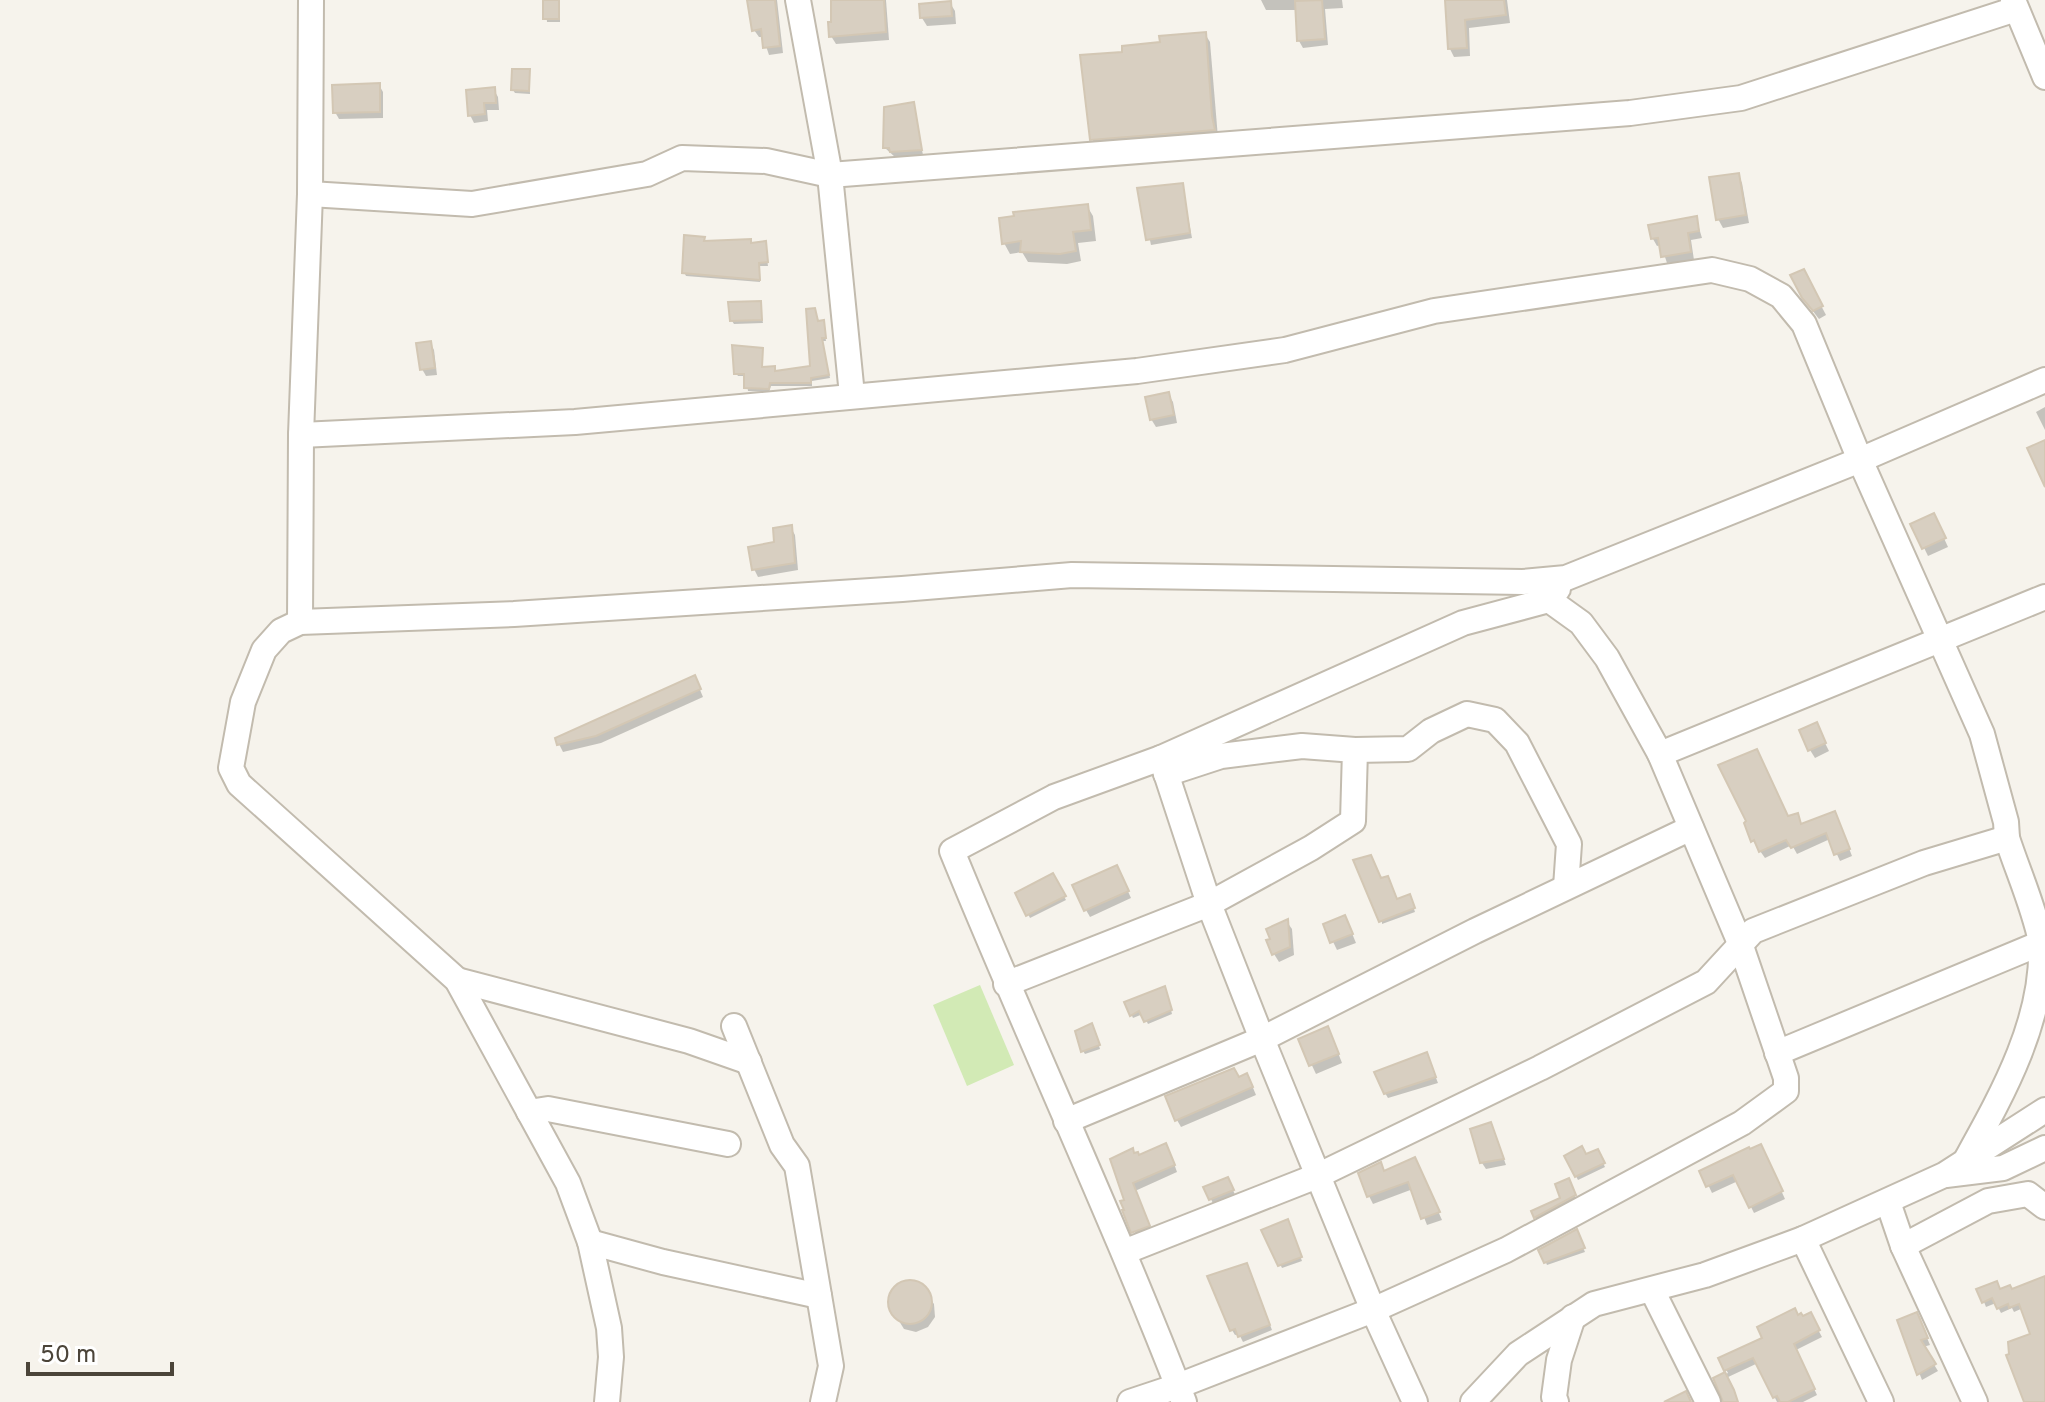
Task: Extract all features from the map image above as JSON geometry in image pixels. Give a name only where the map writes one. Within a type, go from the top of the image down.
[{"type":"street","points":[[300,622],[301,435],[310,194],[311,0]]},
{"type":"street","points":[[798,0],[830,175],[852,395]]},
{"type":"street","points":[[310,194],[472,204],[647,174],[682,158],[766,161],[830,175],[1630,113],[1741,98],[2015,4],[2045,77]]},
{"type":"street","points":[[301,435],[575,422],[1137,371],[1285,350],[1434,311],[1712,270],[1750,279],[1781,296],[1804,324],[1860,460],[1982,734],[2006,822],[2007,838],[2041,943],[2044,980],[2035,1019],[2018,1065],[1967,1158]]},
{"type":"street","points":[[607,1402],[611,1357],[609,1328],[590,1242],[568,1183],[457,980],[239,784],[231,768],[243,702],[264,650],[281,631],[300,622],[514,614],[1072,575],[1523,582],[1566,578],[1860,460],[2045,380]]},
{"type":"street","points":[[1164,766],[1463,623],[1549,600],[1566,578]]},
{"type":"street","points":[[1660,754],[2045,597]]},
{"type":"street","points":[[1130,1402],[1181,1394],[1506,1250],[1742,1123],[1786,1091],[1786,1078],[1740,943],[1660,754],[1607,658],[1581,623],[1549,600]]},
{"type":"street","points":[[1181,1394],[1124,1252],[1006,984],[952,851],[1054,797],[1164,766],[1302,746],[1355,750],[1408,749],[1431,731],[1467,714],[1495,720],[1517,743],[1569,844],[1566,887]]},
{"type":"street","points":[[1006,984],[1209,904],[1311,848],[1353,821],[1355,750]]},
{"type":"street","points":[[1164,766],[1209,904],[1262,1039],[1373,1310],[1415,1402]]},
{"type":"street","points":[[1066,1121],[1262,1039],[1691,828]]},
{"type":"street","points":[[1124,1252],[1317,1176],[1540,1068],[1706,982],[1753,931],[1924,863],[2007,838]]},
{"type":"street","points":[[1777,1053],[2041,943]]},
{"type":"street","points":[[457,980],[689,1041],[749,1062]]},
{"type":"street","points":[[734,1026],[782,1145],[797,1166],[831,1366],[823,1402]]},
{"type":"street","points":[[529,1112],[548,1109],[728,1144]]},
{"type":"street","points":[[1473,1402],[1518,1354],[1594,1304],[1743,1262],[1803,1239],[1944,1175],[2045,1110]]},
{"type":"street","points":[[1944,1175],[2003,1168],[2045,1148]]},
{"type":"street","points":[[1903,1246],[1988,1201],[2028,1194],[2045,1207]]},
{"type":"street","points":[[1888,1202],[1903,1246],[1975,1402]]},
{"type":"street","points":[[1803,1239],[1881,1402]]},
{"type":"street","points":[[590,1242],[663,1262],[819,1296]]},
{"type":"street","points":[[1652,1290],[1708,1402]]},
{"type":"street","points":[[1556,1402],[1559,1360],[1573,1317]]},
{"type":"green space","points":[[980,985],[1014,1065],[967,1086],[933,1005]]},
{"type":"building","points":[[543,0],[559,0],[559,19],[543,19]]},
{"type":"building","points":[[747,0],[775,0],[780,46],[763,48],[761,29],[752,31]]},
{"type":"building","points":[[831,0],[884,0],[886,32],[829,37]]},
{"type":"building","points":[[1322,0],[1325,39],[1297,41],[1295,1]]},
{"type":"building","points":[[1445,0],[1504,0],[1506,15],[1465,20],[1467,48],[1448,49]]},
{"type":"building","points":[[951,1],[952,16],[920,18],[919,4]]},
{"type":"building","points":[[1206,32],[1215,130],[1090,140],[1080,55],[1122,52],[1122,46],[1160,42],[1159,36]]},
{"type":"building","points":[[512,69],[530,69],[529,91],[511,90]]},
{"type":"building","points":[[380,83],[380,112],[333,113],[332,85]]},
{"type":"building","points":[[495,87],[496,103],[484,103],[485,114],[468,116],[466,90]]},
{"type":"building","points":[[914,102],[922,150],[890,152],[889,148],[883,148],[884,107]]},
{"type":"building","points":[[1739,173],[1746,215],[1716,220],[1709,177]]},
{"type":"building","points":[[1183,183],[1190,233],[1146,240],[1137,188]]},
{"type":"building","points":[[1088,204],[1091,230],[1073,232],[1076,251],[1060,254],[1020,252],[1021,241],[1002,244],[999,218],[1014,216],[1013,212]]},
{"type":"building","points":[[1697,216],[1699,231],[1688,233],[1691,252],[1661,257],[1658,238],[1651,239],[1648,225]]},
{"type":"building","points":[[684,235],[705,237],[704,241],[766,241],[768,262],[759,263],[760,280],[682,273]]},
{"type":"building","points":[[1804,269],[1823,306],[1813,311],[1790,275]]},
{"type":"building","points":[[761,301],[762,320],[730,321],[728,302]]},
{"type":"building","points":[[815,308],[818,321],[824,320],[826,338],[822,338],[829,375],[811,378],[811,383],[770,383],[769,389],[744,388],[744,374],[734,374],[732,345],[763,348],[762,367],[775,366],[775,371],[810,366],[806,309]]},
{"type":"building","points":[[431,341],[435,368],[420,370],[416,343]]},
{"type":"building","points":[[1169,392],[1174,415],[1150,420],[1145,397]]},
{"type":"building","points":[[2045,440],[2045,487],[2027,448]]},
{"type":"building","points":[[1934,513],[1946,538],[1922,549],[1910,524]]},
{"type":"building","points":[[792,525],[795,563],[752,570],[748,547],[774,542],[773,528]]},
{"type":"building","points":[[695,675],[701,689],[596,736],[557,745],[555,738]]},
{"type":"building","points":[[1817,722],[1826,743],[1808,751],[1799,730]]},
{"type":"building","points":[[1757,749],[1788,816],[1798,813],[1801,824],[1835,811],[1850,849],[1834,855],[1826,833],[1791,848],[1786,840],[1759,852],[1754,840],[1751,842],[1744,823],[1746,821],[1718,765]]},
{"type":"building","points":[[1371,855],[1381,878],[1388,876],[1397,899],[1410,894],[1415,908],[1379,922],[1353,860]]},
{"type":"building","points":[[1117,865],[1129,891],[1084,911],[1072,885]]},
{"type":"building","points":[[1053,873],[1066,896],[1026,916],[1015,893]]},
{"type":"building","points":[[1345,915],[1353,934],[1330,943],[1323,924]]},
{"type":"building","points":[[1288,919],[1290,947],[1272,955],[1266,940],[1270,939],[1266,929]]},
{"type":"building","points":[[1165,986],[1172,1010],[1144,1022],[1139,1011],[1130,1016],[1124,1002]]},
{"type":"building","points":[[1092,1023],[1100,1045],[1081,1052],[1075,1031]]},
{"type":"building","points":[[1328,1026],[1339,1054],[1309,1066],[1298,1039]]},
{"type":"building","points":[[1427,1052],[1436,1077],[1384,1094],[1374,1072]]},
{"type":"building","points":[[1234,1068],[1239,1077],[1247,1073],[1253,1087],[1175,1121],[1165,1096]]},
{"type":"building","points":[[1491,1122],[1504,1159],[1480,1163],[1470,1129]]},
{"type":"building","points":[[1166,1143],[1175,1165],[1133,1183],[1150,1226],[1131,1233],[1110,1159],[1133,1148],[1134,1153],[1138,1152],[1139,1155]]},
{"type":"building","points":[[1761,1144],[1783,1191],[1749,1208],[1733,1175],[1706,1187],[1699,1171]]},
{"type":"building","points":[[1582,1146],[1586,1154],[1598,1149],[1605,1163],[1575,1177],[1564,1156]]},
{"type":"building","points":[[1415,1157],[1440,1212],[1421,1219],[1408,1182],[1367,1197],[1358,1173],[1381,1162],[1384,1171]]},
{"type":"building","points":[[1228,1177],[1234,1190],[1209,1200],[1203,1187]]},
{"type":"building","points":[[1569,1178],[1576,1195],[1534,1218],[1531,1211],[1560,1198],[1555,1184]]},
{"type":"building","points":[[1288,1219],[1302,1257],[1278,1266],[1261,1230]]},
{"type":"building","points":[[1577,1229],[1585,1248],[1544,1263],[1538,1250]]},
{"type":"building","points":[[1247,1263],[1270,1325],[1238,1337],[1235,1329],[1230,1331],[1207,1276]]},
{"type":"building","points":[[2045,1276],[2045,1402],[2024,1402],[2006,1355],[2009,1354],[2008,1342],[2030,1334],[2019,1304],[2009,1308],[2008,1304],[1997,1309],[1992,1298],[1982,1303],[1976,1289],[1997,1281],[2000,1289],[2010,1285],[2012,1289]]},
{"type":"building","points":[[910,1280],[925,1287],[932,1302],[925,1317],[910,1324],[895,1317],[888,1302],[895,1287]]},
{"type":"building","points":[[1795,1308],[1798,1315],[1811,1312],[1820,1330],[1794,1344],[1815,1389],[1788,1402],[1780,1402],[1777,1396],[1773,1398],[1753,1358],[1724,1371],[1718,1358],[1762,1338],[1757,1327]]},
{"type":"building","points":[[1917,1312],[1928,1338],[1921,1340],[1936,1364],[1917,1375],[1897,1320]]},
{"type":"building","points":[[1725,1372],[1738,1402],[1723,1402],[1713,1378]]},
{"type":"building","points":[[1686,1391],[1691,1402],[1664,1402]]}]
